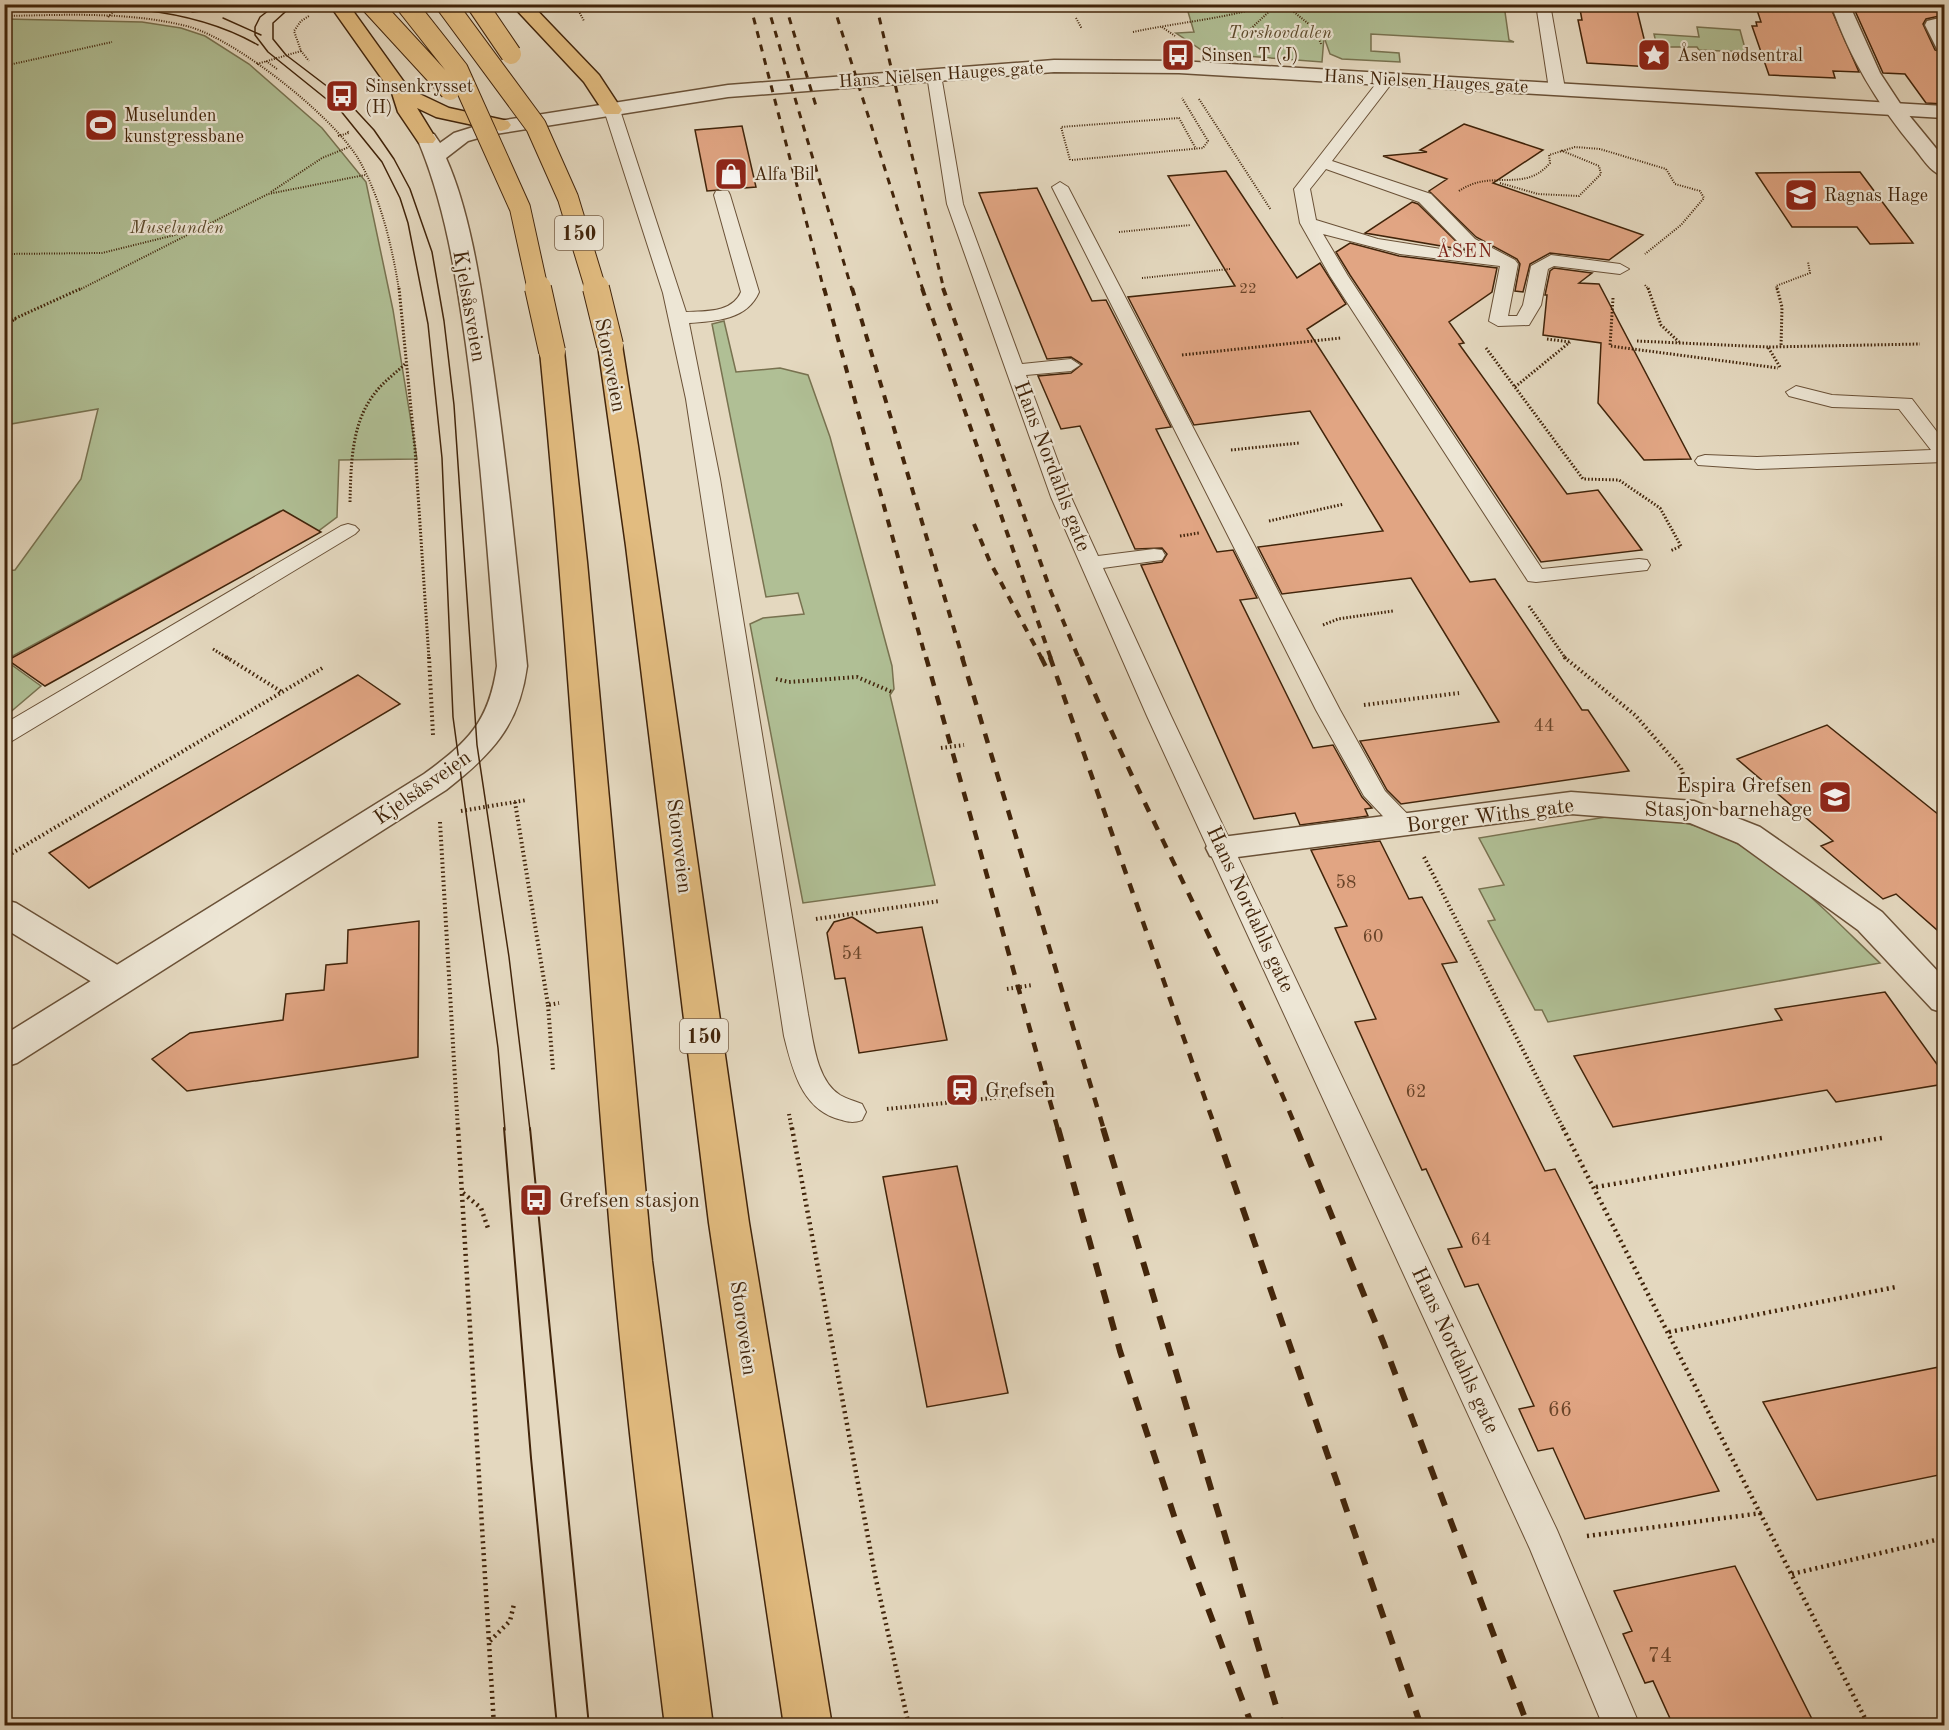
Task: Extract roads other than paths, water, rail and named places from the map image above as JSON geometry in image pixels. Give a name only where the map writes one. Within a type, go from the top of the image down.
[{"type":"highway","points":[[338,4],[402,93],[408,112],[431,148]]},
{"type":"highway","name":"150","points":[[370,4],[494,129]]},
{"type":"highway","name":"150","points":[[406,4],[458,70],[494,129],[520,208],[552,351],[592,770],[626,1196],[654,1458],[689,1725]]},
{"type":"highway","name":"Storoveien","points":[[446,4],[536,126],[567,198],[592,274],[610,345],[652,624],[718,1149],[754,1403],[808,1725]]},
{"type":"highway","name":"150","points":[[477,4],[513,57],[536,126]]},
{"type":"highway","points":[[520,4],[564,49],[608,102]]},
{"type":"highway","points":[[402,93],[428,107],[494,129]]},
{"type":"street","points":[[1840,4],[1852,42],[1893,109],[1944,170]]},
{"type":"street","points":[[1944,23],[1934,25],[1944,45]]},
{"type":"street","name":"Hans Nielsen Hauges gate","points":[[431,148],[438,126],[459,118],[728,91],[1054,66],[1118,65],[1944,112]]},
{"type":"street","name":"Hans Nielsen Hauges gate","points":[[431,148],[460,137],[608,102]]},
{"type":"street","name":"Kjelsåsveien","points":[[4,1053],[435,782],[465,759],[491,734],[507,701],[511,683],[512,649],[490,428],[470,293],[455,223],[431,148]]},
{"type":"street","name":"Borger Withs gate","points":[[1222,848],[1571,803],[1694,812],[1749,835],[1870,921],[1944,1000]]},
{"type":"street","points":[[4,912],[117,981]]},
{"type":"lane","points":[[1543,4],[1557,89]]},
{"type":"lane","name":"Hans Nordahls gate","points":[[934,75],[955,204],[1061,497],[1159,716],[1545,1542],[1622,1725]]},
{"type":"lane","points":[[1387,79],[1302,189],[1308,223],[1339,276],[1536,576],[1639,565]]},
{"type":"lane","points":[[608,102],[659,250],[678,318],[712,491],[779,925],[802,1052],[814,1085],[827,1102],[852,1112]]},
{"type":"lane","points":[[1323,163],[1425,198],[1469,243],[1509,264]]},
{"type":"lane","points":[[1060,187],[1328,710],[1376,796],[1406,825]]},
{"type":"lane","points":[[678,318],[727,312],[742,307],[748,299],[750,292],[722,195]]},
{"type":"lane","points":[[1308,223],[1346,238],[1431,256],[1509,264]]},
{"type":"lane","points":[[1509,264],[1498,321],[1523,321],[1532,305],[1540,266],[1551,260],[1617,269]]},
{"type":"lane","points":[[1016,370],[1071,366]]},
{"type":"lane","points":[[1796,392],[1832,401],[1905,403],[1944,455]]},
{"type":"lane","points":[[1705,461],[1757,463],[1944,455]]},
{"type":"lane","points":[[4,735],[348,530]]},
{"type":"lane","points":[[1091,563],[1154,555]]},
{"type":"tram line","points":[[192,12],[264,4]]},
{"type":"tram line","points":[[255,32],[260,17],[277,4]]},
{"type":"tram line","points":[[294,4],[273,23],[273,39],[286,55],[349,103],[374,130],[394,159],[410,189],[432,252],[444,321],[454,405],[477,745],[509,957],[530,1130]]},
{"type":"tram line","points":[[4,8],[102,7],[166,13],[198,20],[258,45]]},
{"type":"tram line","points":[[223,18],[255,32]]},
{"type":"tram line","points":[[255,32],[261,35]]},
{"type":"tram line","points":[[255,32],[268,52],[340,110],[382,162],[400,198],[408,223],[428,324],[442,458],[453,717],[498,1048],[505,1130]]},
{"type":"tram line","points":[[504,1128],[531,1458],[557,1726]]},
{"type":"tram line","points":[[530,1128],[589,1726]]},
{"type":"railway","points":[[750,4],[824,290]]},
{"type":"railway","points":[[767,4],[852,290]]},
{"type":"railway","points":[[785,4],[816,106]]},
{"type":"railway","points":[[833,4],[923,290]]},
{"type":"railway","points":[[876,4],[944,290]]},
{"type":"railway","points":[[824,288],[926,659]]},
{"type":"railway","points":[[852,288],[963,659]]},
{"type":"railway","points":[[922,288],[1051,659]]},
{"type":"railway","points":[[943,288],[1051,592],[1079,659]]},
{"type":"railway","points":[[974,524],[990,562],[1042,659]]},
{"type":"railway","points":[[926,657],[1058,1130]]},
{"type":"railway","points":[[962,657],[1104,1130]]},
{"type":"railway","points":[[1050,657],[1216,1130]]},
{"type":"railway","points":[[1079,657],[1132,776],[1245,1011],[1297,1130]]},
{"type":"railway","points":[[1042,659],[1048,671]]},
{"type":"railway","points":[[1058,1128],[1120,1351],[1179,1531],[1252,1726]]},
{"type":"railway","points":[[1103,1128],[1282,1726]]},
{"type":"railway","points":[[1215,1128],[1421,1726]]},
{"type":"railway","points":[[1296,1128],[1384,1344],[1528,1726]]},
{"type":"place","name":"Sinsen T (J)","points":[[1178,55]]},
{"type":"place","name":"Åsen nødsentral","points":[[1654,55]]},
{"type":"place","name":"Sinsenkrysset (H)","points":[[342,96]]},
{"type":"place","name":"Muselunden kunstgressbane","points":[[101,125]]},
{"type":"place","name":"Alfa Bil","points":[[731,174]]},
{"type":"place","name":"Ragnas Hage","points":[[1801,195]]},
{"type":"place","name":"Espira Grefsen Stasjon barnehage","points":[[1835,797]]},
{"type":"place","name":"Grefsen","points":[[962,1090]]},
{"type":"place","name":"Grefsen stasjon","points":[[536,1200]]},
{"type":"district","name":"ÅSEN","points":[[1465,251]]},
{"type":"park label","name":"Torshovdalen","points":[[1280,32]]},
{"type":"park label","name":"Muselunden","points":[[177,227]]}]
